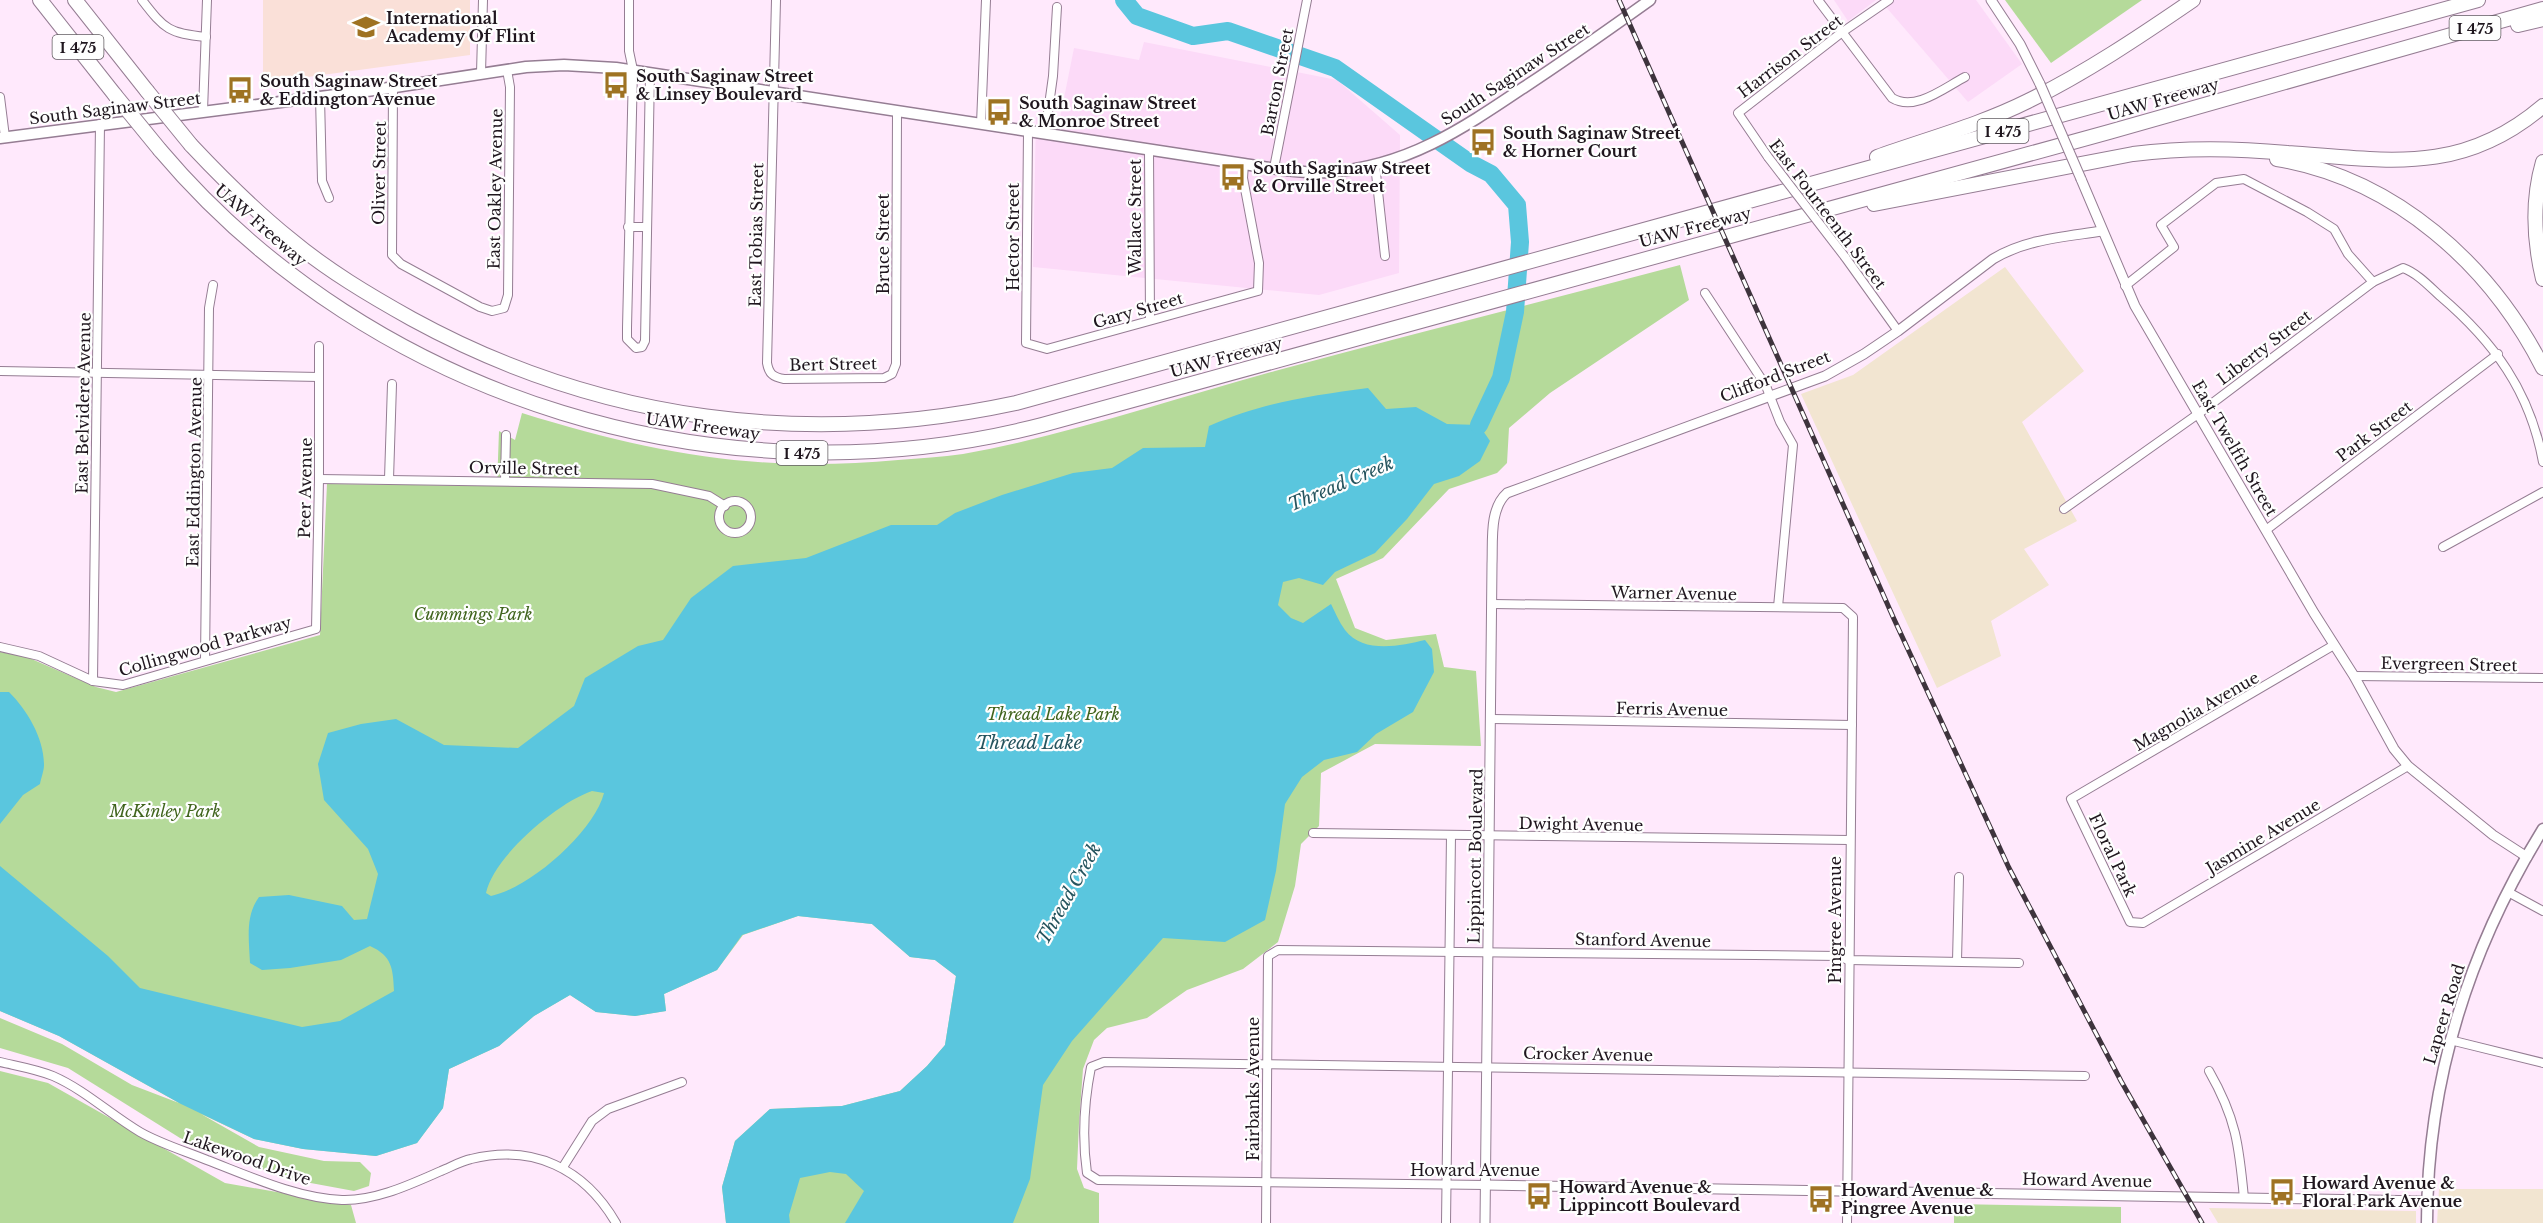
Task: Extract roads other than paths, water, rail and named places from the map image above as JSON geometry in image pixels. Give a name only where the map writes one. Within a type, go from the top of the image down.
[{"type":"highway","name":"UAW Freeway","points":[[40,0],[160,150],[209,203],[255,246],[330,303],[416,352],[473,381],[552,411],[628,432],[713,446],[776,452],[847,453],[917,449],[979,440],[1042,425],[2543,9]]},
{"type":"highway","name":"UAW Freeway","points":[[75,0],[191,145],[248,202],[299,246],[363,291],[445,336],[516,369],[576,389],[645,407],[724,420],[799,425],[924,419],[982,411],[1016,403],[2478,0]]},
{"type":"highway","points":[[1776,194],[1980,122],[2027,102],[2194,0]]},
{"type":"highway","points":[[2408,48],[2543,19]]},
{"type":"highway","points":[[1772,223],[2133,154],[2195,148],[2379,160],[2426,159],[2456,153],[2485,143],[2511,130],[2543,106]]},
{"type":"highway","points":[[2195,148],[2246,153],[2305,165],[2354,182],[2396,205],[2441,237],[2478,272],[2513,315],[2543,368]]},
{"type":"highway","points":[[2543,162],[2535,226],[2543,279]]},
{"type":"main road","name":"South Saginaw Street","points":[[3,138],[320,97],[482,73],[564,65],[633,70],[1244,164],[1308,173],[1329,172],[1375,165],[1423,149],[1459,131],[1650,0]]},
{"type":"main road","name":"Lapeer Road","points":[[2427,1223],[2435,1111],[2450,1040],[2474,967],[2508,892],[2543,829]]},
{"type":"street","points":[[142,0],[158,20],[170,30],[181,34],[206,37]]},
{"type":"street","points":[[203,111],[207,0]]},
{"type":"street","points":[[482,73],[483,0]]},
{"type":"street","points":[[629,0],[629,51],[633,70],[627,339],[636,348],[642,347],[645,341],[650,73]]},
{"type":"street","name":"East Tobias Street","points":[[774,377],[769,372],[767,363],[776,0]]},
{"type":"street","points":[[981,124],[986,0]]},
{"type":"street","name":"Barton Street","points":[[1274,168],[1307,0]]},
{"type":"street","points":[[1818,0],[1892,98],[1900,103],[1915,102],[1965,77]]},
{"type":"street","name":"Harrison Street","points":[[1738,113],[1841,33],[1888,0]]},
{"type":"street","name":"East Twelfth Street","points":[[1991,0],[2024,50],[2126,286],[2198,414],[2354,676],[2394,748],[2408,766],[2493,835],[2527,857]]},
{"type":"street","points":[[1045,134],[1053,76],[1057,8]]},
{"type":"street","name":"East Oakley Avenue","points":[[394,258],[480,307],[492,311],[504,308],[508,295],[510,87],[507,70]]},
{"type":"street","name":"Oliver Street","points":[[393,87],[392,245],[394,258]]},
{"type":"street","points":[[0,97],[3,138]]},
{"type":"street","points":[[320,97],[322,181],[329,198]]},
{"type":"street","name":"Bruce Street","points":[[892,374],[896,364],[897,112]]},
{"type":"street","name":"East Fourteenth Street","points":[[1738,113],[1898,332]]},
{"type":"street","name":"East Belvidere Avenue","points":[[93,681],[100,124]]},
{"type":"street","name":"Hector Street","points":[[1026,343],[1028,132]]},
{"type":"street","name":"Wallace Street","points":[[1149,150],[1150,320]]},
{"type":"street","name":"Gary Street","points":[[1026,343],[1047,350],[1258,291],[1259,263],[1243,178],[1244,164]]},
{"type":"street","points":[[1375,165],[1385,256]]},
{"type":"street","points":[[2126,286],[2174,247],[2161,225],[2216,183],[2244,179],[2334,229],[2348,254],[2373,282]]},
{"type":"street","points":[[628,227],[646,227]]},
{"type":"street","name":"Clifford Street","points":[[1507,493],[1825,376],[1898,332],[2005,252],[2027,243],[2102,231]]},
{"type":"street","name":"Liberty Street","points":[[2064,510],[2198,414],[2373,282],[2394,271],[2403,268],[2411,271],[2485,338],[2498,354]]},
{"type":"street","name":"East Eddington Avenue","points":[[205,660],[209,308],[213,285]]},
{"type":"street","points":[[1705,294],[1766,386],[1780,422],[1793,445],[1778,607]]},
{"type":"street","name":"Peer Avenue","points":[[316,629],[320,479],[319,346]]},
{"type":"street","points":[[2498,354],[2521,394],[2539,440],[2543,462]]},
{"type":"street","name":"Park Street","points":[[2266,530],[2498,354]]},
{"type":"street","points":[[0,372],[319,377]]},
{"type":"street","name":"Bert Street","points":[[774,377],[784,379],[885,378],[892,374]]},
{"type":"street","points":[[389,479],[392,384]]},
{"type":"street","points":[[505,481],[506,435]]},
{"type":"street","name":"Orville Street","points":[[320,479],[652,484],[709,496],[724,506],[739,502],[747,507],[751,521],[745,530],[735,533],[725,530],[720,520],[724,506]]},
{"type":"street","points":[[2443,547],[2543,492]]},
{"type":"street","name":"Lippincott Boulevard","points":[[1485,1223],[1494,527],[1498,501],[1507,493]]},
{"type":"street","name":"Warner Avenue","points":[[1492,604],[1844,608],[1853,617]]},
{"type":"street","name":"Pingree Avenue","points":[[1847,1223],[1853,617]]},
{"type":"street","name":"Collingwood Parkway","points":[[0,647],[39,656],[93,681],[123,685],[316,629]]},
{"type":"street","name":"Magnolia Avenue","points":[[2071,799],[2334,645]]},
{"type":"street","name":"Evergreen Street","points":[[2354,676],[2543,678]]},
{"type":"street","name":"Ferris Avenue","points":[[1492,719],[1852,725]]},
{"type":"street","name":"Jasmine Avenue","points":[[2130,922],[2143,923],[2408,766]]},
{"type":"street","name":"Floral Park","points":[[2071,799],[2130,922]]},
{"type":"street","name":"Dwight Avenue","points":[[1313,833],[1849,840]]},
{"type":"street","name":"Lippincott Boulevard","points":[[1446,1223],[1451,835]]},
{"type":"street","points":[[1957,961],[1959,877]]},
{"type":"street","points":[[2508,892],[2543,911]]},
{"type":"street","name":"Stanford Avenue","points":[[1268,956],[1278,950],[1449,951],[1839,956],[1848,960],[2019,963]]},
{"type":"street","name":"Fairbanks Avenue","points":[[1266,1223],[1268,956]]},
{"type":"street","points":[[2450,1040],[2543,1063]]},
{"type":"street","name":"Lakewood Drive","points":[[0,1062],[51,1076],[75,1087],[141,1133],[165,1144],[309,1195],[340,1200],[358,1199],[414,1182],[470,1159],[514,1153],[546,1160],[563,1167],[590,1189],[616,1223]]},
{"type":"street","name":"Crocker Avenue","points":[[1098,1180],[1087,1173],[1083,1146],[1087,1088],[1091,1067],[1104,1062],[2085,1076]]},
{"type":"street","points":[[2209,1071],[2227,1105],[2238,1139],[2244,1198]]},
{"type":"street","points":[[563,1167],[592,1121],[608,1109],[682,1082]]},
{"type":"street","name":"Howard Avenue","points":[[1098,1180],[1847,1189],[2427,1201]]},
{"type":"water","name":"Thread Lake","points":[[1368,388],[1386,409],[1416,407],[1447,424],[1479,425],[1490,441],[1480,461],[1459,476],[1434,484],[1407,519],[1375,553],[1335,572],[1323,585],[1299,578],[1283,582],[1278,605],[1291,618],[1303,623],[1331,604],[1345,630],[1362,643],[1393,646],[1425,640],[1432,649],[1434,672],[1413,712],[1376,734],[1357,752],[1324,760],[1302,777],[1285,804],[1276,871],[1265,920],[1225,942],[1163,938],[1072,1041],[1043,1085],[1030,1179],[1013,1223],[845,1223],[864,1191],[846,1174],[830,1172],[800,1178],[789,1215],[790,1223],[726,1223],[722,1187],[735,1141],[770,1109],[842,1106],[900,1091],[927,1066],[945,1045],[956,976],[935,960],[910,957],[872,924],[798,916],[742,935],[717,970],[664,994],[666,1011],[635,1016],[596,1012],[570,995],[534,1016],[499,1046],[449,1069],[443,1108],[417,1143],[376,1156],[303,1149],[254,1139],[181,1104],[59,1036],[0,1011],[0,866],[108,956],[140,988],[302,1027],[340,1021],[394,991],[392,969],[383,954],[370,946],[341,960],[262,970],[250,963],[249,946],[250,920],[259,897],[289,895],[342,906],[354,920],[367,919],[378,874],[368,849],[324,800],[318,764],[328,733],[361,724],[396,719],[444,745],[518,748],[574,706],[585,678],[638,646],[663,640],[691,598],[733,566],[806,558],[891,525],[937,525],[955,513],[1002,495],[1073,473],[1112,468],[1143,448],[1205,447],[1209,426],[1249,411],[1307,397]],"holes":[[[592,791],[604,793],[588,824],[558,856],[524,882],[507,891],[491,896],[486,893],[491,878],[501,863],[545,819],[578,797]]]},
{"type":"water","points":[[0,692],[9,692],[28,716],[41,745],[44,770],[40,784],[23,795],[0,824]]},
{"type":"waterway","name":"Thread Creek","points":[[1124,0],[1137,16],[1193,36],[1228,31],[1335,68],[1470,163],[1491,174],[1517,205],[1520,242],[1515,312],[1501,378],[1479,425]]},
{"type":"railway","points":[[1619,0],[1894,619],[2009,868],[2121,1081],[2202,1223]]},
{"type":"place","name":"International Academy Of Flint","points":[[366,27]]},
{"type":"place","name":"South Saginaw Street & Linsey Boulevard","points":[[616,85]]},
{"type":"place","name":"South Saginaw Street & Eddington Avenue","points":[[240,90]]},
{"type":"place","name":"South Saginaw Street & Monroe Street","points":[[999,112]]},
{"type":"place","name":"South Saginaw Street & Horner Court","points":[[1483,142]]},
{"type":"place","name":"South Saginaw Street & Orville Street","points":[[1233,177]]},
{"type":"place","name":"Howard Avenue & Floral Park Avenue","points":[[2282,1192]]},
{"type":"place","name":"Howard Avenue & Lippincott Boulevard","points":[[1539,1196]]},
{"type":"place","name":"Howard Avenue & Pingree Avenue","points":[[1821,1199]]},
{"type":"park label","name":"Cummings Park","points":[[473,614]]},
{"type":"park label","name":"Thread Lake Park","points":[[1053,714]]},
{"type":"park label","name":"McKinley Park","points":[[165,811]]}]
